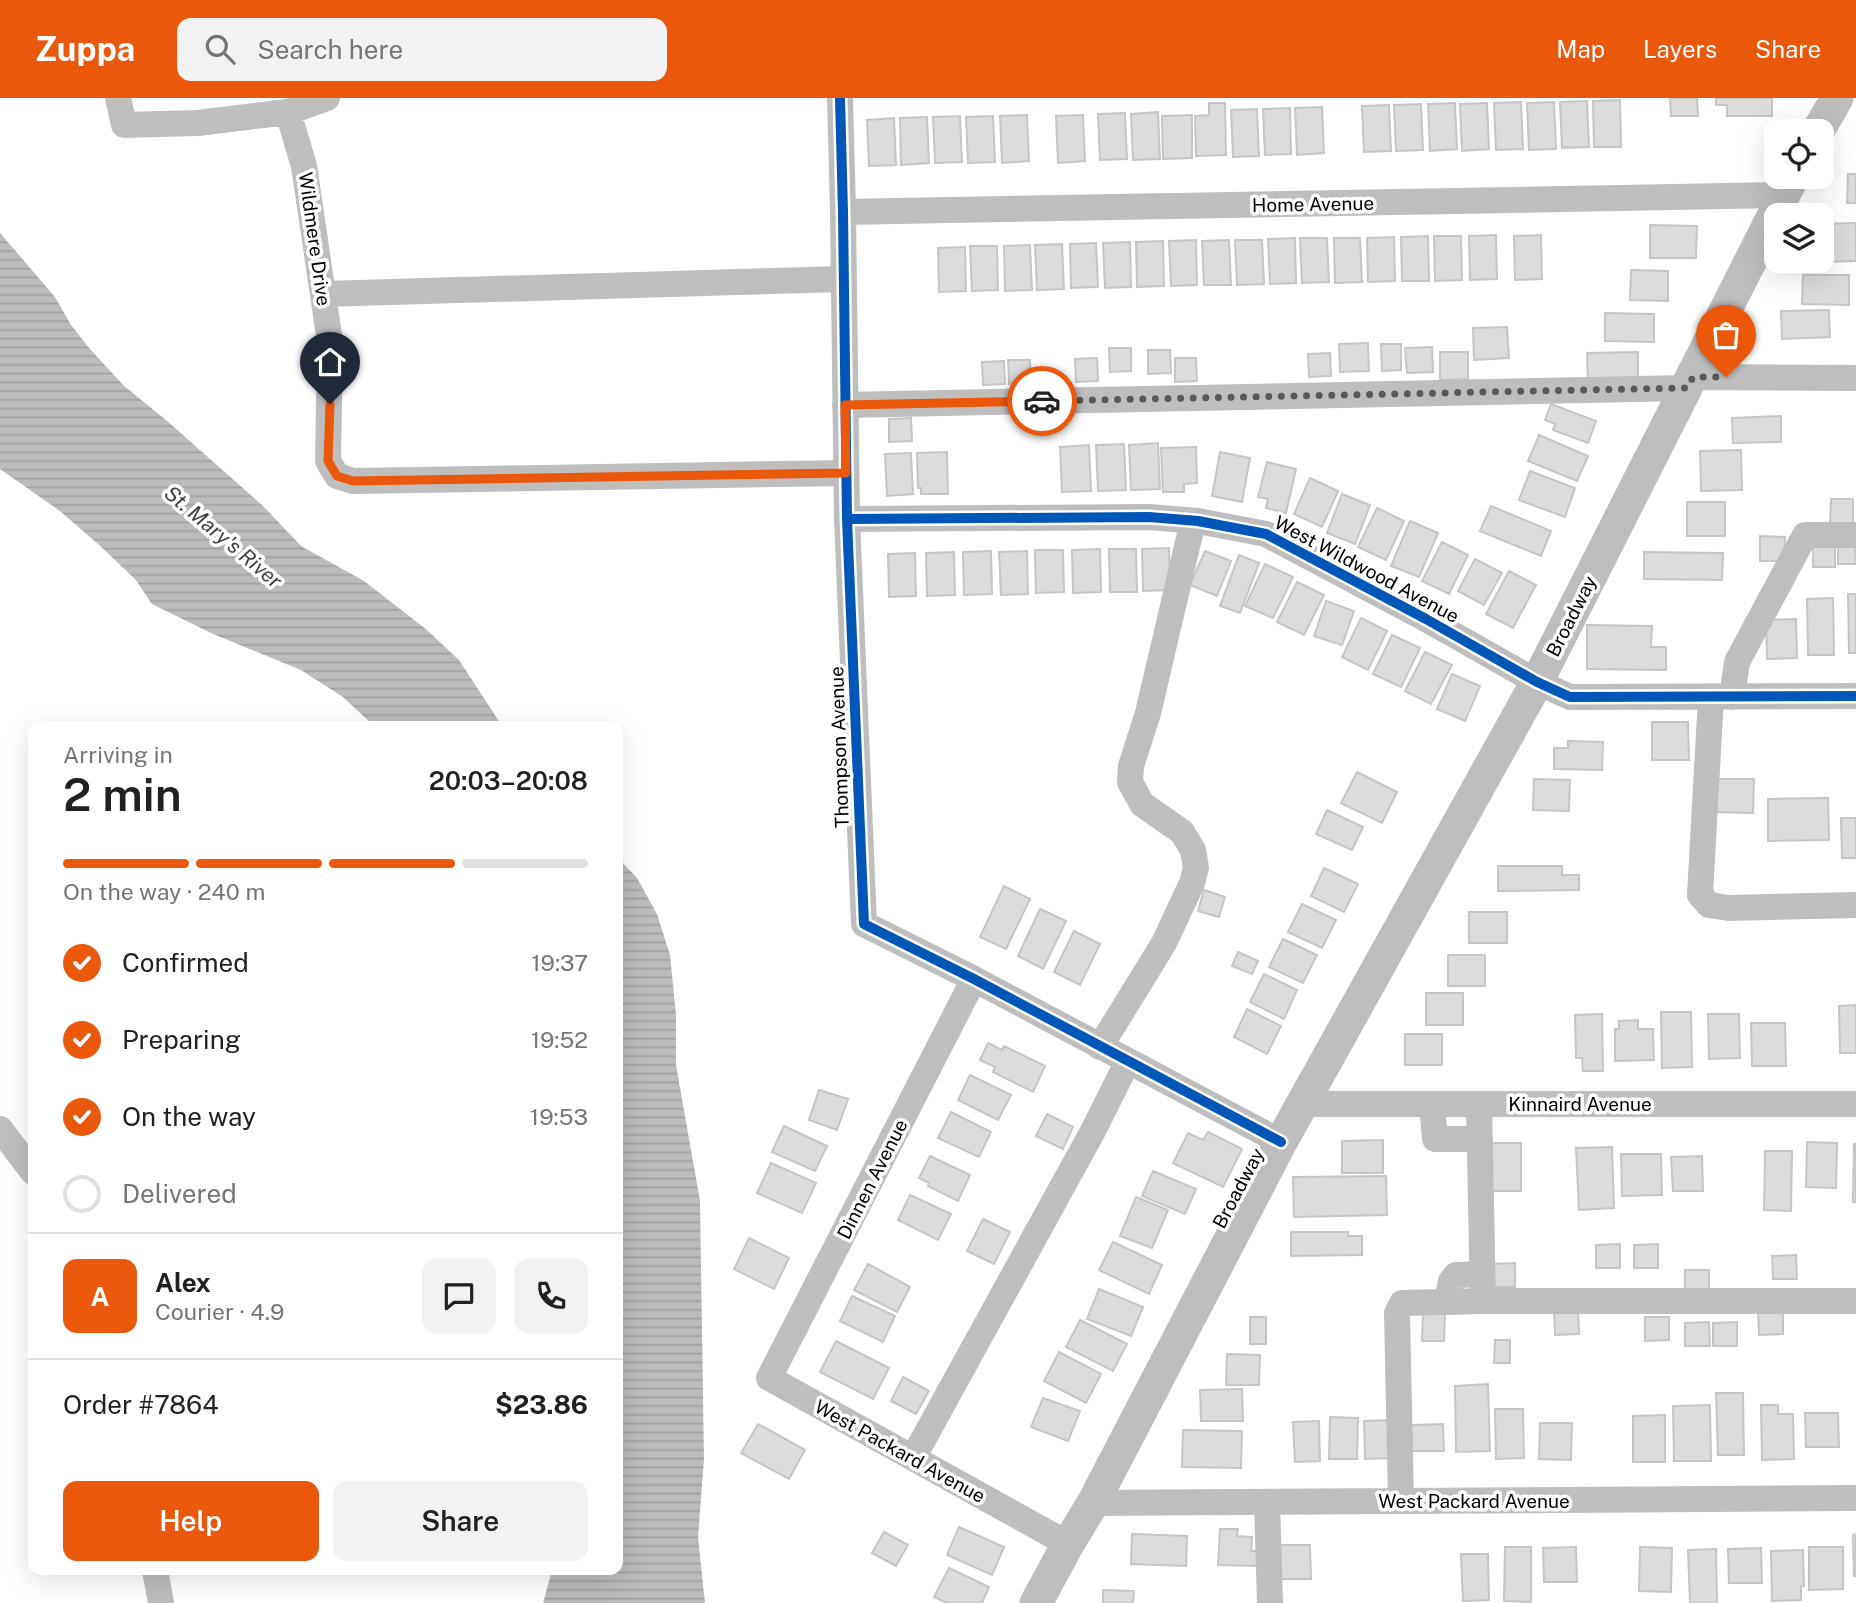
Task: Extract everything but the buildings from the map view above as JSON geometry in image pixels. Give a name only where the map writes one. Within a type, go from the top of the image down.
[{"type":"main road","points":[[1825,119],[1837,98]]},
{"type":"main road","name":"Broadway","points":[[1036,1603],[1093,1503],[1281,1143],[1537,682],[1787,189]]},
{"type":"street","points":[[118,98],[124,125],[198,123],[288,112],[327,98]]},
{"type":"street","name":"Thompson Avenue","points":[[840,98],[844,212],[847,519],[864,924],[974,979],[1281,1143]]},
{"type":"street","name":"Wildmere Drive","points":[[288,112],[304,166],[330,342],[328,461],[337,476],[353,481],[846,473]]},
{"type":"street","name":"Home Avenue","points":[[844,212],[1764,187]]},
{"type":"street","points":[[323,294],[844,279]]},
{"type":"street","points":[[845,405],[1856,378]]},
{"type":"street","name":"West Wildwood Avenue","points":[[847,519],[1149,516],[1193,521],[1266,534],[1570,698],[1856,696]]},
{"type":"street","points":[[1100,1046],[1164,943],[1192,883],[1196,868],[1193,850],[1182,832],[1142,804],[1130,782],[1130,766],[1148,713],[1193,521]]},
{"type":"street","points":[[1856,535],[1805,535],[1721,697],[1700,895],[1709,905],[1729,908],[1856,905]]},
{"type":"street","name":"Dinnen Avenue","points":[[769,1378],[974,979]]},
{"type":"street","points":[[913,1458],[1094,1129],[1128,1061]]},
{"type":"street","name":"Kinnaird Avenue","points":[[1304,1104],[1856,1104]]},
{"type":"street","points":[[1432,1104],[1435,1139],[1479,1139]]},
{"type":"street","points":[[1479,1104],[1483,1301]]},
{"type":"street","points":[[0,1129],[28,1165]]},
{"type":"street","points":[[1447,1302],[1451,1281],[1456,1275],[1482,1274]]},
{"type":"street","points":[[1401,1501],[1397,1313],[1402,1303],[1856,1301]]},
{"type":"street","name":"West Packard Avenue","points":[[769,1378],[1068,1544]]},
{"type":"street","name":"West Packard Avenue","points":[[1093,1503],[1856,1498]]},
{"type":"street","points":[[1268,1502],[1270,1603]]},
{"type":"street","points":[[156,1575],[161,1603]]},
{"type":"water","name":"St. Mary's River","points":[[0,233],[55,297],[71,325],[90,349],[124,386],[263,506],[301,546],[364,581],[427,630],[459,660],[499,721],[369,721],[343,697],[301,670],[213,634],[152,604],[135,579],[98,544],[60,511],[0,469]]},
{"type":"water","points":[[623,863],[637,878],[657,914],[670,955],[676,1015],[676,1065],[700,1201],[704,1459],[698,1537],[705,1603],[543,1603],[551,1575],[623,1575]]},
{"type":"cycle path","points":[[840,98],[847,519],[864,924],[974,979],[1281,1142]]},
{"type":"cycle path","points":[[847,519],[1149,517],[1198,521],[1266,534],[1537,682],[1570,697],[1856,696]]},
{"type":"way so far","points":[[1042,401],[1687,388],[1693,377],[1726,377]]},
{"type":"route","points":[[330,404],[328,461],[337,476],[353,481],[846,473],[845,405],[1042,401]]}]
